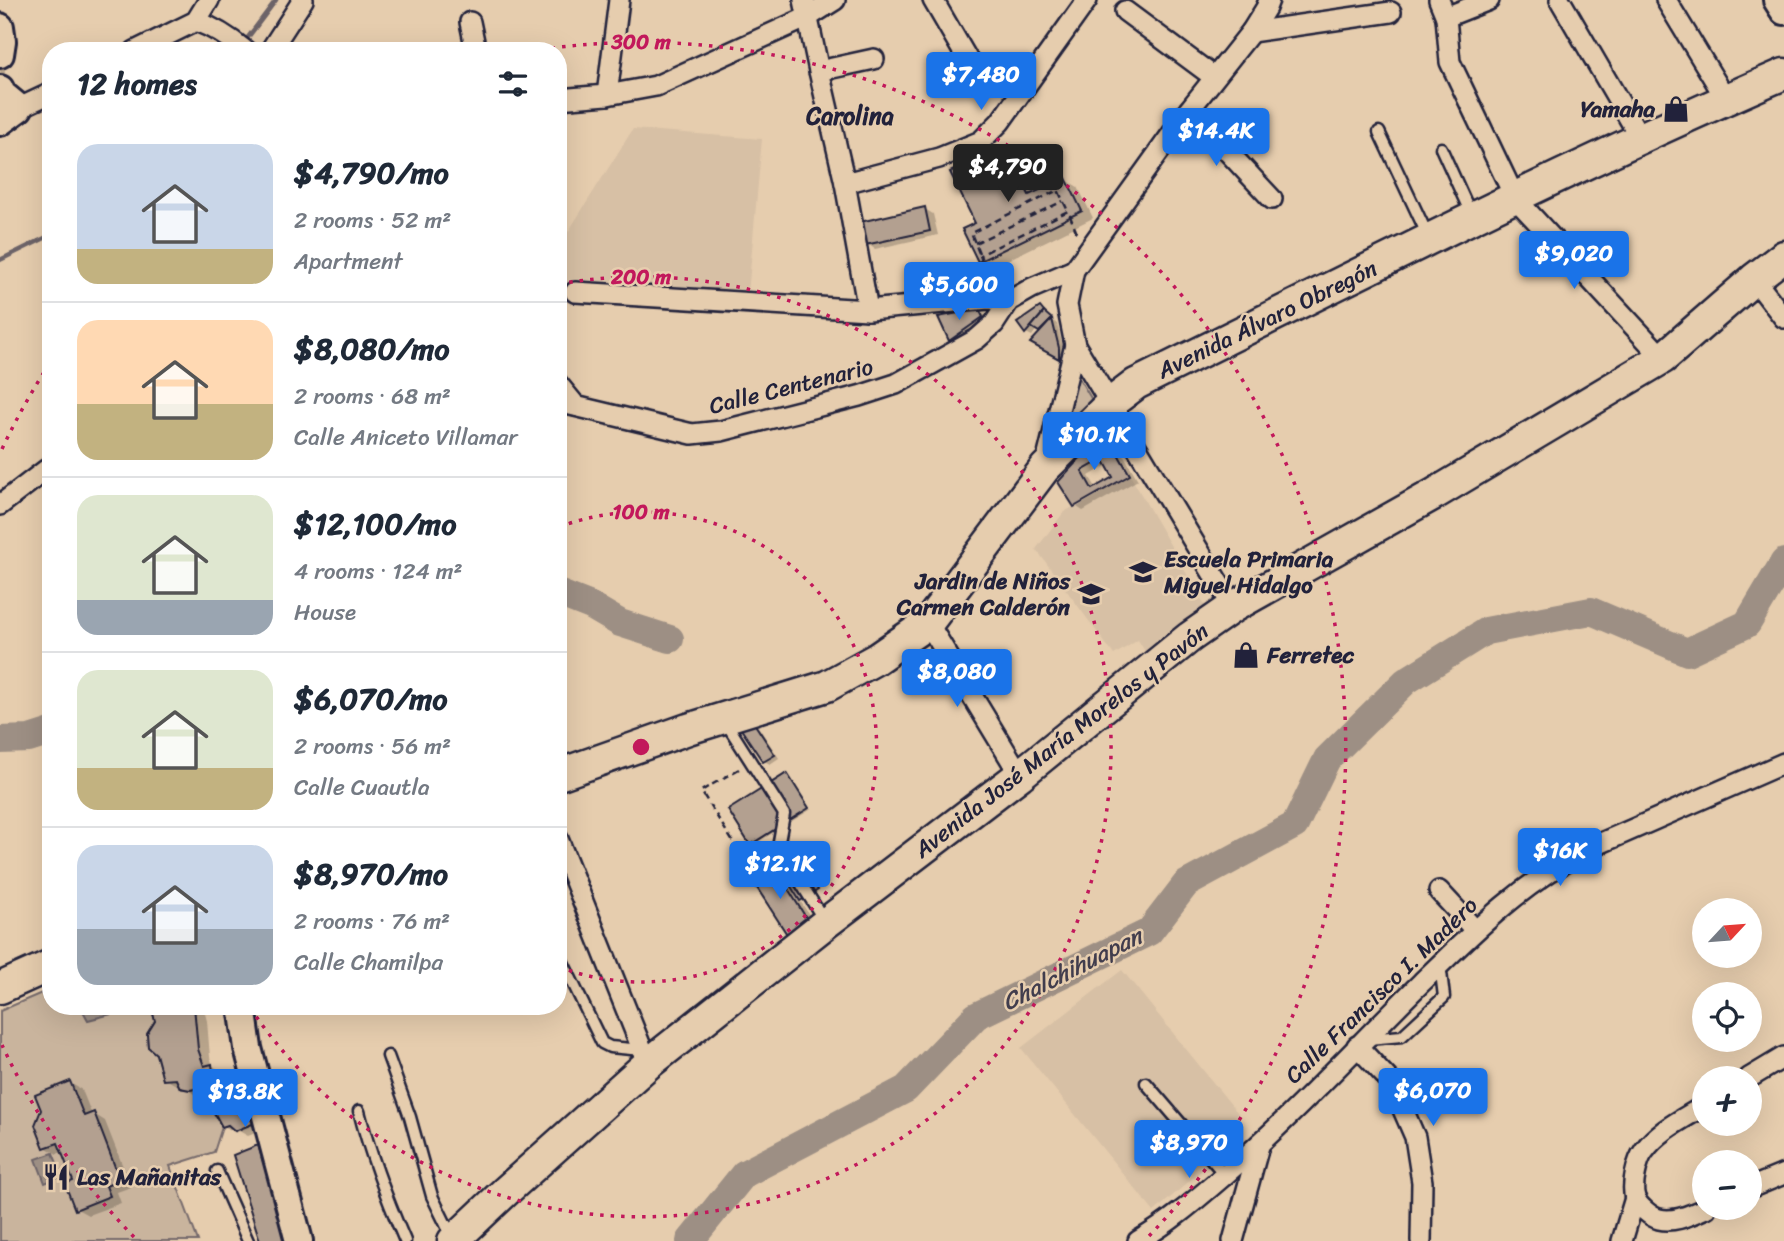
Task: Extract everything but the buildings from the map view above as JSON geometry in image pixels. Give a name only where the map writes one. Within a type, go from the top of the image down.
[{"type":"main road","name":"Avenida Álvaro Obregón","points":[[567,772],[723,718],[827,686],[876,659],[928,623],[1045,468],[1111,402],[1136,383],[1515,198],[1784,74]]},
{"type":"main road","name":"Avenida José María Morelos y Pavón","points":[[454,1241],[645,1057],[1020,775],[1190,637],[1233,607],[1436,493],[1663,358],[1784,256]]},
{"type":"main road","points":[[0,988],[42,969]]},
{"type":"street","points":[[153,42],[196,21],[209,0]]},
{"type":"street","points":[[276,42],[303,0]]},
{"type":"street","points":[[607,95],[619,0]]},
{"type":"street","points":[[567,98],[607,95],[656,86],[806,9],[835,0]]},
{"type":"street","points":[[933,0],[979,79]]},
{"type":"street","points":[[845,183],[939,158],[981,141],[1000,122],[1087,0]]},
{"type":"street","points":[[1233,607],[1075,345],[1067,305],[1074,270],[1189,110],[1251,32],[1269,0]]},
{"type":"street","points":[[1489,0],[1442,8],[1450,62],[1515,198],[1663,358]]},
{"type":"street","points":[[1560,0],[1641,139]]},
{"type":"street","points":[[1666,0],[1726,99]]},
{"type":"street","points":[[1777,0],[1784,11]]},
{"type":"street","points":[[806,9],[845,183],[867,310]]},
{"type":"street","points":[[1125,11],[1214,77]]},
{"type":"street","points":[[1251,32],[1391,12]]},
{"type":"street","points":[[196,21],[214,28],[234,42]]},
{"type":"street","points":[[470,22],[474,42]]},
{"type":"street","points":[[0,27],[0,54]]},
{"type":"street","points":[[819,71],[874,59]]},
{"type":"street","points":[[0,89],[10,115],[42,98]]},
{"type":"street","points":[[1189,110],[1272,199]]},
{"type":"street","points":[[575,292],[867,310],[988,299],[1009,301],[1074,270]]},
{"type":"street","points":[[1754,279],[1784,318]]},
{"type":"street","points":[[1032,288],[1067,305]]},
{"type":"street","name":"Calle Centenario","points":[[567,404],[692,433],[722,431],[896,384],[977,339],[994,324],[1009,301]]},
{"type":"street","points":[[1045,468],[1075,345]]},
{"type":"street","points":[[0,505],[42,473]]},
{"type":"street","points":[[928,623],[1020,775]]},
{"type":"street","name":"Calle Francisco I. Madero","points":[[1233,1241],[1258,1146],[1475,929],[1561,863],[1591,847],[1784,763]]},
{"type":"street","points":[[567,862],[645,1057]]},
{"type":"street","points":[[1439,891],[1475,929]]},
{"type":"street","points":[[243,1015],[248,1048],[299,1241]]},
{"type":"street","points":[[1361,1042],[1391,1082],[1415,1137],[1422,1182],[1421,1241]]},
{"type":"street","points":[[1762,1070],[1784,1057]]},
{"type":"street","points":[[1622,1241],[1635,1198],[1635,1176],[1642,1153],[1657,1135],[1692,1113]]},
{"type":"street","points":[[1138,1241],[1184,1211],[1258,1146]]},
{"type":"street","points":[[1762,1183],[1784,1174]]},
{"type":"street","points":[[1635,1198],[1644,1210],[1658,1219],[1678,1220],[1692,1214]]},
{"type":"lane","points":[[1379,132],[1430,240]]},
{"type":"lane","points":[[1441,148],[1473,219]]},
{"type":"lane","points":[[723,718],[784,814],[778,846],[826,923]]},
{"type":"lane","points":[[567,971],[602,1043],[645,1057]]},
{"type":"lane","points":[[387,1056],[411,1117],[432,1196],[454,1241]]},
{"type":"lane","points":[[1146,1083],[1225,1175]]},
{"type":"lane","points":[[359,1111],[382,1188],[405,1241]]},
{"type":"lane","points":[[217,1171],[248,1241]]},
{"type":"path","points":[[991,289],[971,233],[1058,190],[1080,240]]},
{"type":"path","points":[[975,243],[1063,201]]},
{"type":"path","points":[[980,255],[1068,211]]},
{"type":"path","points":[[751,762],[701,791],[750,869],[771,855]]},
{"type":"shaded area","points":[[633,129],[762,139],[748,294],[567,283],[567,234]]},
{"type":"shaded area","points":[[1074,370],[1092,400],[1059,439]]},
{"type":"shaded area","name":"Escuela Primaria Miguel Hidalgo","points":[[1130,475],[1208,611],[1146,653],[1138,640],[1114,655],[1036,549],[1064,512]]},
{"type":"shaded area","points":[[1122,970],[1241,1117],[1234,1142],[1154,1212],[1021,1048]]},
{"type":"shaded area","points":[[42,993],[42,1015],[153,1015],[155,1021],[147,1034],[148,1046],[156,1054],[163,1079],[176,1079],[180,1088],[199,1088],[222,1127],[214,1152],[170,1166],[198,1241],[0,1241],[0,1011]]},
{"type":"shaded area","points":[[85,1015],[107,1015],[88,1020]]},
{"type":"shaded area","points":[[53,1153],[62,1176],[45,1183],[36,1159]]},
{"type":"waterway","points":[[244,42],[276,0]]},
{"type":"waterway","points":[[0,260],[42,239]]},
{"type":"waterway","name":"Chalchihuapan","points":[[690,1241],[744,1174],[906,1089],[976,1016],[1149,932],[1186,884],[1295,825],[1327,759],[1406,681],[1486,631],[1591,611],[1687,652],[1747,624],[1784,562]]},
{"type":"waterway","points":[[567,597],[591,606],[620,623],[670,639]]},
{"type":"waterway","points":[[0,740],[29,739],[42,735]]},
{"type":"place","name":"Yamaha","points":[[1676,109]]},
{"type":"place","name":"Escuela Primaria Miguel Hidalgo","points":[[1143,572]]},
{"type":"place","name":"Jardin de Niños Carmen Calderón","points":[[1091,594]]},
{"type":"place","name":"Ferretec","points":[[1246,655]]},
{"type":"place","name":"Las Mañanitas","points":[[56,1177]]},
{"type":"district","name":"Carolina","points":[[850,116]]}]
